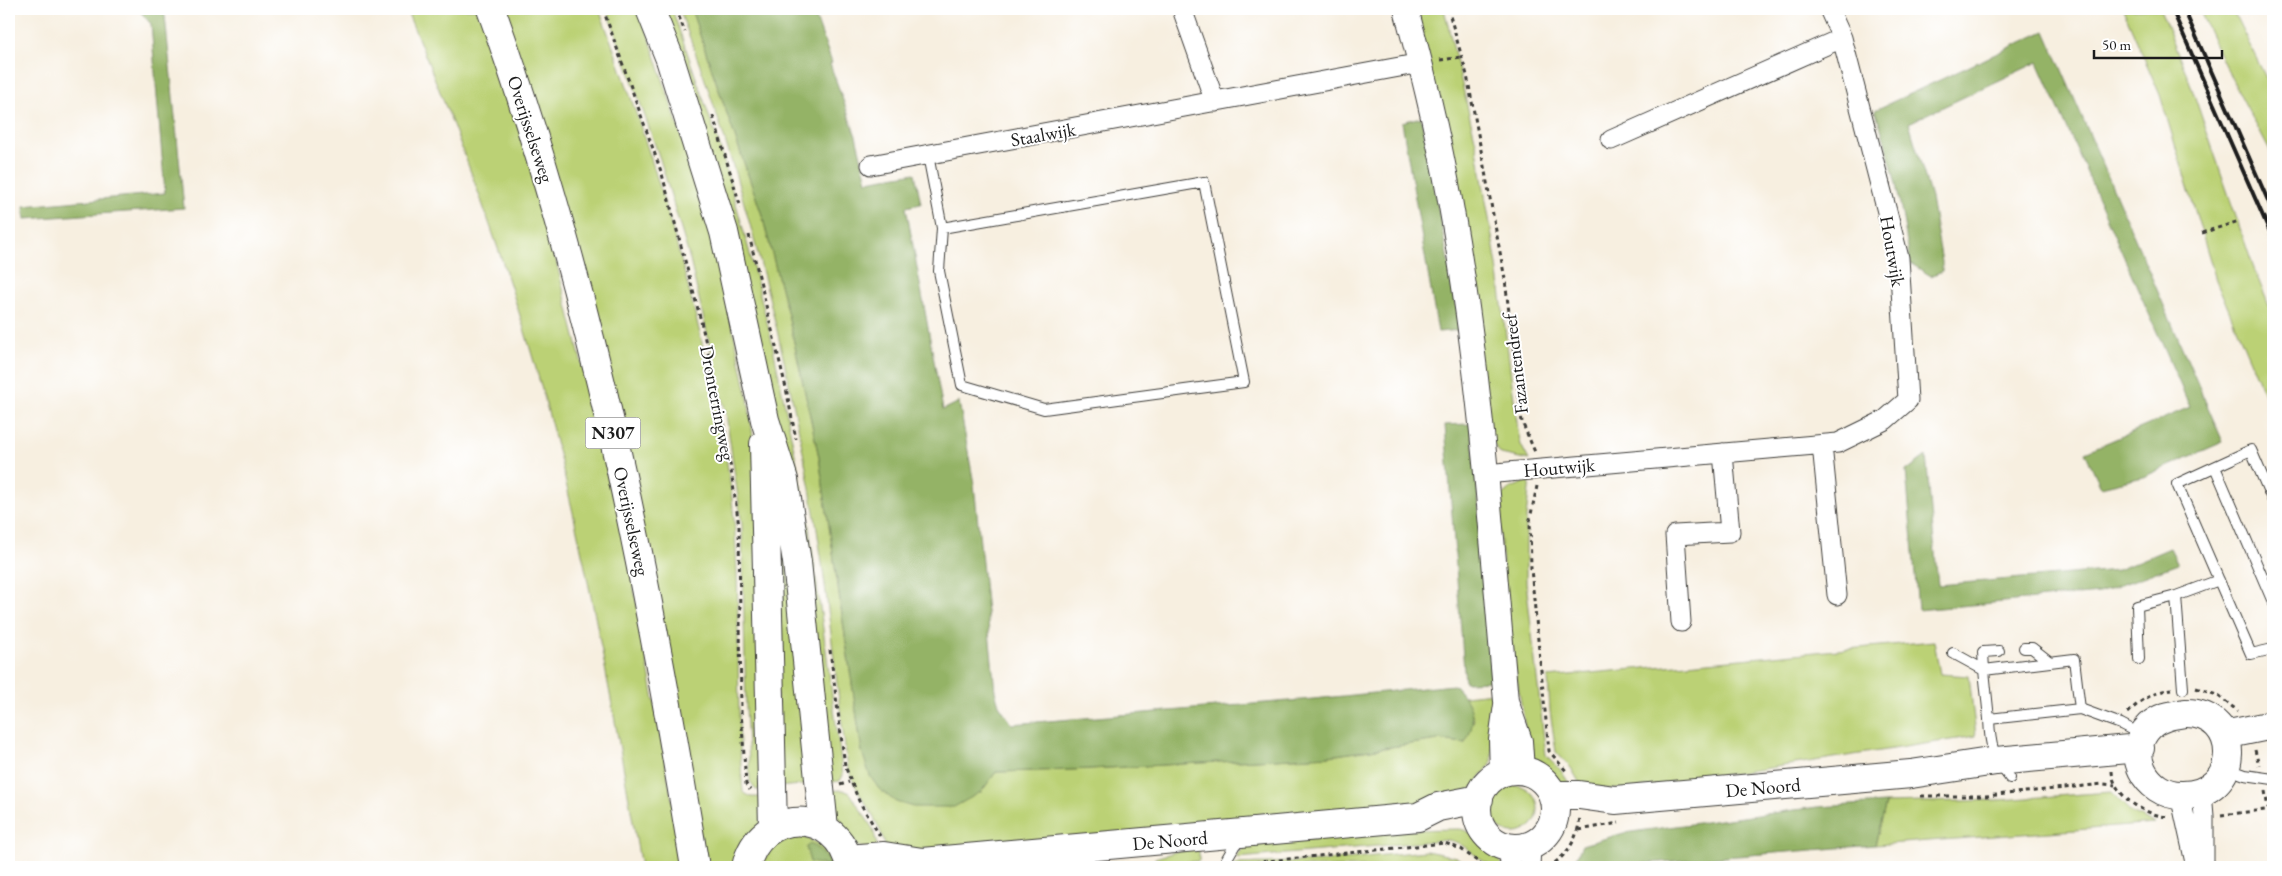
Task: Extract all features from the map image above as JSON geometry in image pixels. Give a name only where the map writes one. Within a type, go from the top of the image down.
[{"type":"main road","name":"Overijsselseweg","points":[[491,9],[557,208],[599,369],[632,517],[663,671],[696,867]]},
{"type":"main road","name":"Dronterringweg","points":[[650,9],[670,59],[724,232],[765,420],[784,480],[797,562],[824,828]]},
{"type":"main road","name":"Dronterringweg","points":[[765,420],[764,482],[770,632],[770,792],[773,828]]},
{"type":"main road","points":[[2193,713],[2210,718],[2226,754],[2218,782],[2191,793],[2169,794],[2153,786],[2141,750],[2149,727],[2165,717],[2193,713]]},
{"type":"main road","points":[[2226,754],[2273,725]]},
{"type":"main road","points":[[2226,754],[2273,744]]},
{"type":"main road","name":"De Noord","points":[[1569,809],[1615,800],[1911,774],[2003,769],[2141,750]]},
{"type":"main road","points":[[1512,772],[1537,776],[1569,809],[1549,831],[1520,857],[1490,838],[1479,810],[1490,781],[1512,772]]},
{"type":"main road","name":"De Noord","points":[[849,863],[1049,859],[1242,833],[1418,817],[1440,824],[1479,810]]},
{"type":"main road","points":[[746,867],[754,844],[773,828],[790,822],[807,822],[824,828],[835,836],[843,847],[849,863]]},
{"type":"street","points":[[1182,9],[1215,102]]},
{"type":"street","points":[[1406,9],[1421,63],[1454,222],[1472,349],[1506,701],[1520,741],[1512,772]]},
{"type":"street","name":"Houtwijk","points":[[1485,474],[1838,443],[1885,420],[1908,400],[1899,258],[1842,38],[1829,9]]},
{"type":"street","points":[[1611,140],[1842,38]]},
{"type":"street","name":"Staalwijk","points":[[871,165],[1421,63]]},
{"type":"street","points":[[1822,445],[1836,595]]},
{"type":"street","points":[[1681,622],[1675,535],[1730,532],[1723,453]]},
{"type":"street","points":[[2191,793],[2196,867]]},
{"type":"street","points":[[2191,793],[2204,816],[2204,867]]},
{"type":"lane","points":[[928,155],[942,228],[939,271],[962,384],[1044,409],[1244,382],[1204,182],[942,228]]},
{"type":"lane","points":[[2273,501],[2251,450],[2177,484],[2251,654],[2273,649]]},
{"type":"lane","points":[[2215,467],[2273,602]]},
{"type":"lane","points":[[2139,659],[2137,606],[2176,596],[2219,580]]},
{"type":"lane","points":[[2176,596],[2183,689]]},
{"type":"lane","points":[[2024,648],[2032,648],[2050,662]]},
{"type":"lane","points":[[1999,650],[1983,652],[1990,741],[2003,769]]},
{"type":"lane","points":[[1953,653],[1984,670],[2074,659],[2080,709]]},
{"type":"lane","points":[[1989,718],[2080,709],[2121,724],[2141,750]]},
{"type":"lane","points":[[2226,754],[2245,775],[2273,779]]},
{"type":"lane","points":[[1223,866],[1242,833]]},
{"type":"path","name":"Dronterringweg","points":[[604,9],[662,174],[701,321],[726,435],[739,526],[741,712],[746,784],[752,791],[770,792]]},
{"type":"path","name":"Fazantendreef","points":[[1448,9],[1467,74],[1505,279],[1522,422],[1533,442],[1537,469],[1537,493],[1530,519],[1531,569],[1549,751],[1565,769],[1569,809]]},
{"type":"path","points":[[2202,233],[2239,220]]},
{"type":"path","points":[[821,787],[849,782],[880,833],[904,862]]},
{"type":"path","points":[[2268,808],[2273,808]]},
{"type":"path","points":[[1547,867],[1573,844],[1569,809]]},
{"type":"path","name":"De Noord","points":[[1198,867],[1445,843],[1461,849],[1485,867]]},
{"type":"green space","points":[[138,9],[161,9],[165,16],[184,208],[25,219],[24,206],[165,193],[151,24]]},
{"type":"green space","points":[[406,9],[480,9],[533,169],[623,528],[684,867],[641,867],[594,613],[573,512],[546,404],[512,289],[472,176]]},
{"type":"green space","points":[[504,9],[599,9],[644,136],[682,264],[716,403],[731,490],[737,565],[740,754],[743,792],[751,797],[765,797],[765,814],[739,867],[708,867]]},
{"type":"green space","points":[[607,9],[640,9],[710,224],[748,398],[755,454],[765,789],[756,790],[750,781],[746,707],[742,525],[726,414],[689,256],[660,159]]},
{"type":"green space","points":[[661,9],[672,9],[719,144],[749,250],[772,342],[808,519],[843,775],[840,781],[826,783],[816,677]]},
{"type":"green space","points":[[679,9],[691,9],[762,215],[789,319],[819,457],[862,752],[981,792],[996,772],[1071,770],[1329,756],[1438,740],[1465,743],[1474,719],[1464,696],[1494,693],[1492,762],[1474,786],[1463,795],[1380,811],[946,851],[886,850],[879,828],[857,790],[848,768],[816,523],[791,392],[776,327],[743,198],[702,71]]},
{"type":"green space","points":[[691,9],[810,9],[813,16],[815,15],[832,63],[830,64],[856,136],[867,181],[915,173],[921,204],[906,207],[943,410],[959,402],[974,484],[995,691],[999,705],[1012,724],[1313,699],[1454,685],[1472,712],[1472,726],[1465,743],[1438,740],[1329,756],[1071,770],[996,772],[981,792],[954,807],[913,807],[896,802],[879,789],[870,776],[862,752],[819,457],[789,319],[762,215]]},
{"type":"green space","points":[[1418,9],[1444,9],[1447,21],[1476,143],[1497,265],[1518,431],[1521,445],[1529,460],[1501,454],[1491,441]]},
{"type":"green space","points":[[2123,9],[2160,9],[2189,80],[2253,266],[2273,316],[2273,415],[2216,280],[2160,95]]},
{"type":"green space","points":[[2199,9],[2232,9],[2273,92],[2273,157],[2224,64]]},
{"type":"green space","points":[[2045,31],[2223,442],[2143,477],[2101,487],[2085,452],[2190,407],[2038,62],[1909,123],[1931,198],[1942,262],[1942,271],[1931,276],[1910,263],[1896,186],[1875,110]]},
{"type":"green space","points":[[1421,117],[1461,330],[1438,332],[1402,122]]},
{"type":"green space","points":[[1471,424],[1482,537],[1491,681],[1465,682],[1445,425]]},
{"type":"green space","points":[[1926,456],[1938,585],[2118,570],[2170,548],[2178,564],[2099,593],[1918,610],[1906,471]]},
{"type":"green space","points":[[777,477],[814,784],[777,787]]},
{"type":"green space","points":[[1530,480],[1526,518],[1526,582],[1546,755],[1560,769],[1572,788],[1564,789],[1551,779],[1530,757],[1509,632],[1497,499],[1509,489]]},
{"type":"green space","points":[[1934,641],[1940,674],[1969,676],[1976,736],[1627,790],[1582,787],[1571,768],[1556,752],[1550,711],[1548,677]]},
{"type":"green space","points":[[1509,785],[1519,785],[1531,792],[1538,804],[1538,814],[1531,826],[1519,833],[1509,833],[1501,829],[1494,822],[1490,814],[1490,804],[1494,796],[1501,789]]},
{"type":"green space","points":[[843,790],[850,793],[873,829],[878,849],[855,845],[842,832],[837,823],[827,791]]},
{"type":"green space","points":[[2111,792],[2133,814],[2155,824],[1875,845],[1886,803],[2000,800]]},
{"type":"green space","points":[[1886,803],[1875,845],[1612,866],[1572,867],[1582,845],[1624,833],[1817,807]]},
{"type":"green space","points":[[1460,829],[1473,834],[1486,843],[1497,855],[1502,867],[1487,863],[1462,845],[1447,840],[1238,858],[1236,856],[1246,846],[1401,830]]},
{"type":"green space","points":[[801,837],[813,841],[822,847],[830,856],[835,867],[762,867],[764,860],[776,845],[788,839]]},
{"type":"green space","points":[[810,844],[818,848],[829,862],[828,866],[810,862],[806,847]]},
{"type":"green space","points":[[1188,848],[1199,849],[1199,861],[1156,865],[1155,858]]},
{"type":"green space","points":[[1426,851],[1456,857],[1471,867],[1234,867],[1236,864],[1323,861]]},
{"type":"green space","points":[[1129,861],[1130,867],[1072,867],[1078,865]]},
{"type":"railway","points":[[2172,9],[2273,239]]},
{"type":"railway","points":[[2184,9],[2273,212]]}]
